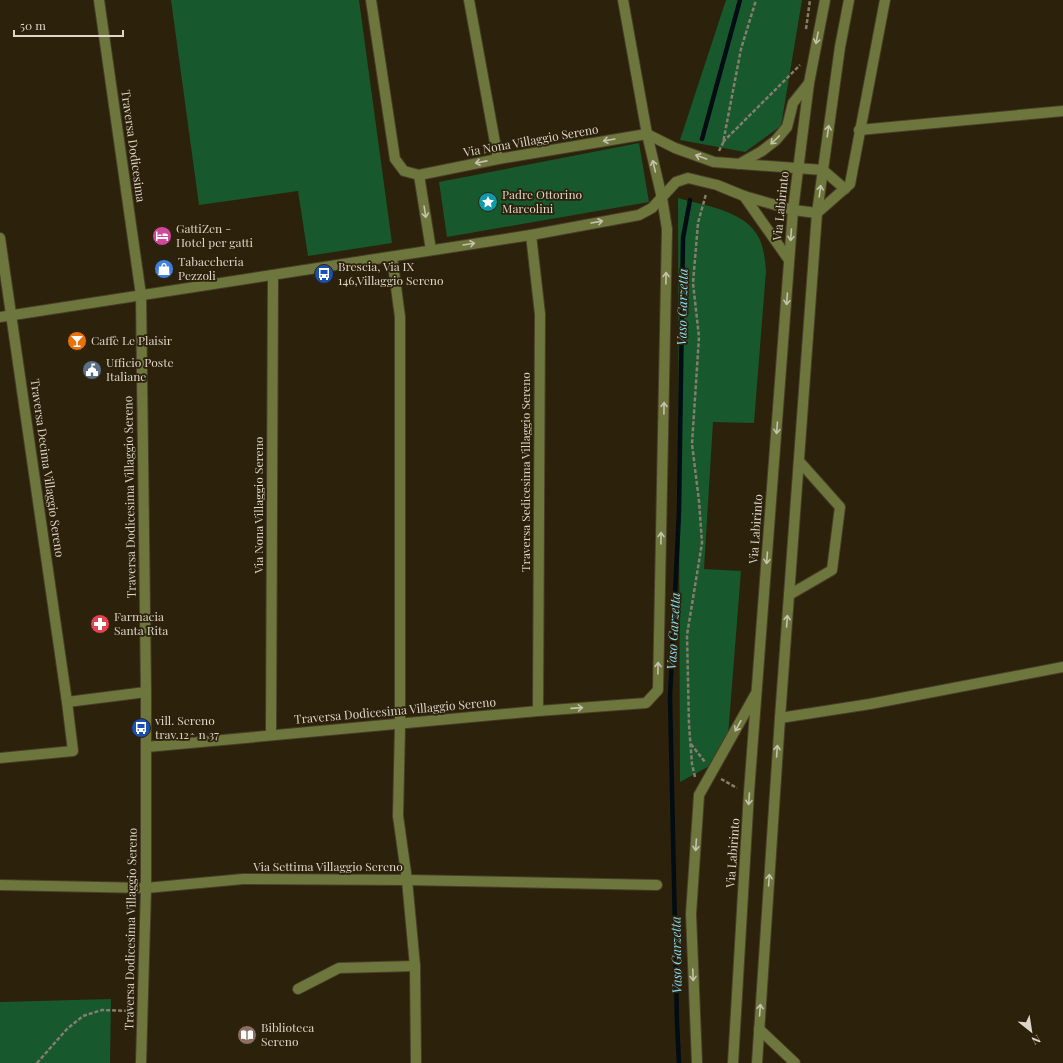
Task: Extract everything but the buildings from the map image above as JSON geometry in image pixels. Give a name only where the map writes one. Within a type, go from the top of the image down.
[{"type":"street","name":"Traversa Dodicesima","points":[[99,0],[141,295]]},
{"type":"street","points":[[371,0],[395,159],[404,171],[419,174],[431,250]]},
{"type":"street","points":[[469,0],[498,159]]},
{"type":"street","points":[[623,0],[647,134],[662,198]]},
{"type":"street","name":"Via Labirinto","points":[[732,1063],[757,691],[793,210],[809,83],[825,0]]},
{"type":"street","points":[[756,1063],[817,213],[840,47],[849,0]]},
{"type":"street","points":[[0,317],[531,235],[639,215],[652,208],[676,182],[688,178],[709,183],[744,196],[793,210],[817,213],[850,184],[859,130],[885,0]]},
{"type":"street","points":[[739,164],[762,151],[776,140],[787,127],[793,103],[809,83]]},
{"type":"street","points":[[859,130],[1063,111]]},
{"type":"street","points":[[647,134],[675,148],[714,162],[823,170],[845,189]]},
{"type":"street","name":"Via Nona Villaggio Sereno","points":[[419,174],[647,134]]},
{"type":"street","points":[[744,196],[789,260]]},
{"type":"street","name":"Traversa Dodicesima Villaggio Sereno","points":[[146,747],[538,711],[646,703],[658,690],[667,229],[662,198]]},
{"type":"street","name":"Traversa Sedicesima Villaggio Sereno","points":[[531,235],[540,314],[538,711]]},
{"type":"street","name":"Traversa Decima Villaggio Sereno","points":[[0,238],[73,751],[0,758]]},
{"type":"street","points":[[392,256],[400,317],[400,724],[398,816],[407,880],[415,966],[416,1063]]},
{"type":"street","name":"Via Nona Villaggio Sereno","points":[[272,735],[273,275]]},
{"type":"street","name":"Traversa Dodicesima Villaggio Sereno","points":[[141,295],[146,692],[146,888],[141,1063]]},
{"type":"street","points":[[789,595],[832,570],[840,507],[799,461]]},
{"type":"street","points":[[780,718],[870,704],[1063,667]]},
{"type":"street","points":[[697,1063],[691,914],[700,795],[757,691]]},
{"type":"street","points":[[67,702],[146,692]]},
{"type":"street","name":"Via Settima Villaggio Sereno","points":[[0,885],[146,888],[243,879],[407,880],[657,885]]},
{"type":"street","points":[[298,989],[339,968],[415,966]]},
{"type":"street","points":[[759,1029],[795,1063]]},
{"type":"path","points":[[714,162],[723,142],[741,49],[756,0]]},
{"type":"path","points":[[804,36],[810,0]]},
{"type":"path","points":[[723,142],[800,65],[801,58]]},
{"type":"path","points":[[700,795],[692,764],[687,635],[702,543],[699,501],[692,444],[700,337],[693,283],[698,223],[709,183]]},
{"type":"path","points":[[691,744],[716,777],[741,790]]},
{"type":"path","points":[[37,1063],[67,1029],[83,1016],[102,1010],[142,1011]]},
{"type":"green space","points":[[171,0],[359,0],[392,243],[308,256],[298,191],[199,205]]},
{"type":"green space","points":[[726,0],[802,0],[781,126],[745,152],[680,140]]},
{"type":"green space","points":[[639,143],[649,202],[447,237],[439,182]]},
{"type":"green space","points":[[678,198],[723,210],[744,221],[753,229],[761,242],[766,271],[754,423],[713,422],[704,569],[741,571],[728,736],[713,764],[680,782]]},
{"type":"green space","points":[[111,999],[110,1063],[0,1063],[0,1002]]},
{"type":"waterway","name":"Vaso Garzetta","points":[[702,139],[740,0]]},
{"type":"waterway","name":"Vaso Garzetta","points":[[679,1063],[670,697],[679,513],[683,238],[690,200]]},
{"type":"place","name":"Padre Ottorino Marcolini","points":[[488,202]]},
{"type":"place","name":"GattiZen - Hotel per gatti","points":[[162,236]]},
{"type":"place","name":"Tabaccheria Pezzoli","points":[[164,269]]},
{"type":"place","name":"Brescia, Via IX 146,Villaggio Sereno","points":[[324,274]]},
{"type":"place","name":"Caffè Le Plaisir","points":[[77,341]]},
{"type":"place","name":"Ufficio Poste Italiane","points":[[92,370]]},
{"type":"place","name":"Farmacia Santa Rita","points":[[100,624]]},
{"type":"place","name":"vill. Sereno trav.12^ n 37","points":[[141,728]]},
{"type":"place","name":"Biblioteca Sereno","points":[[247,1035]]}]
